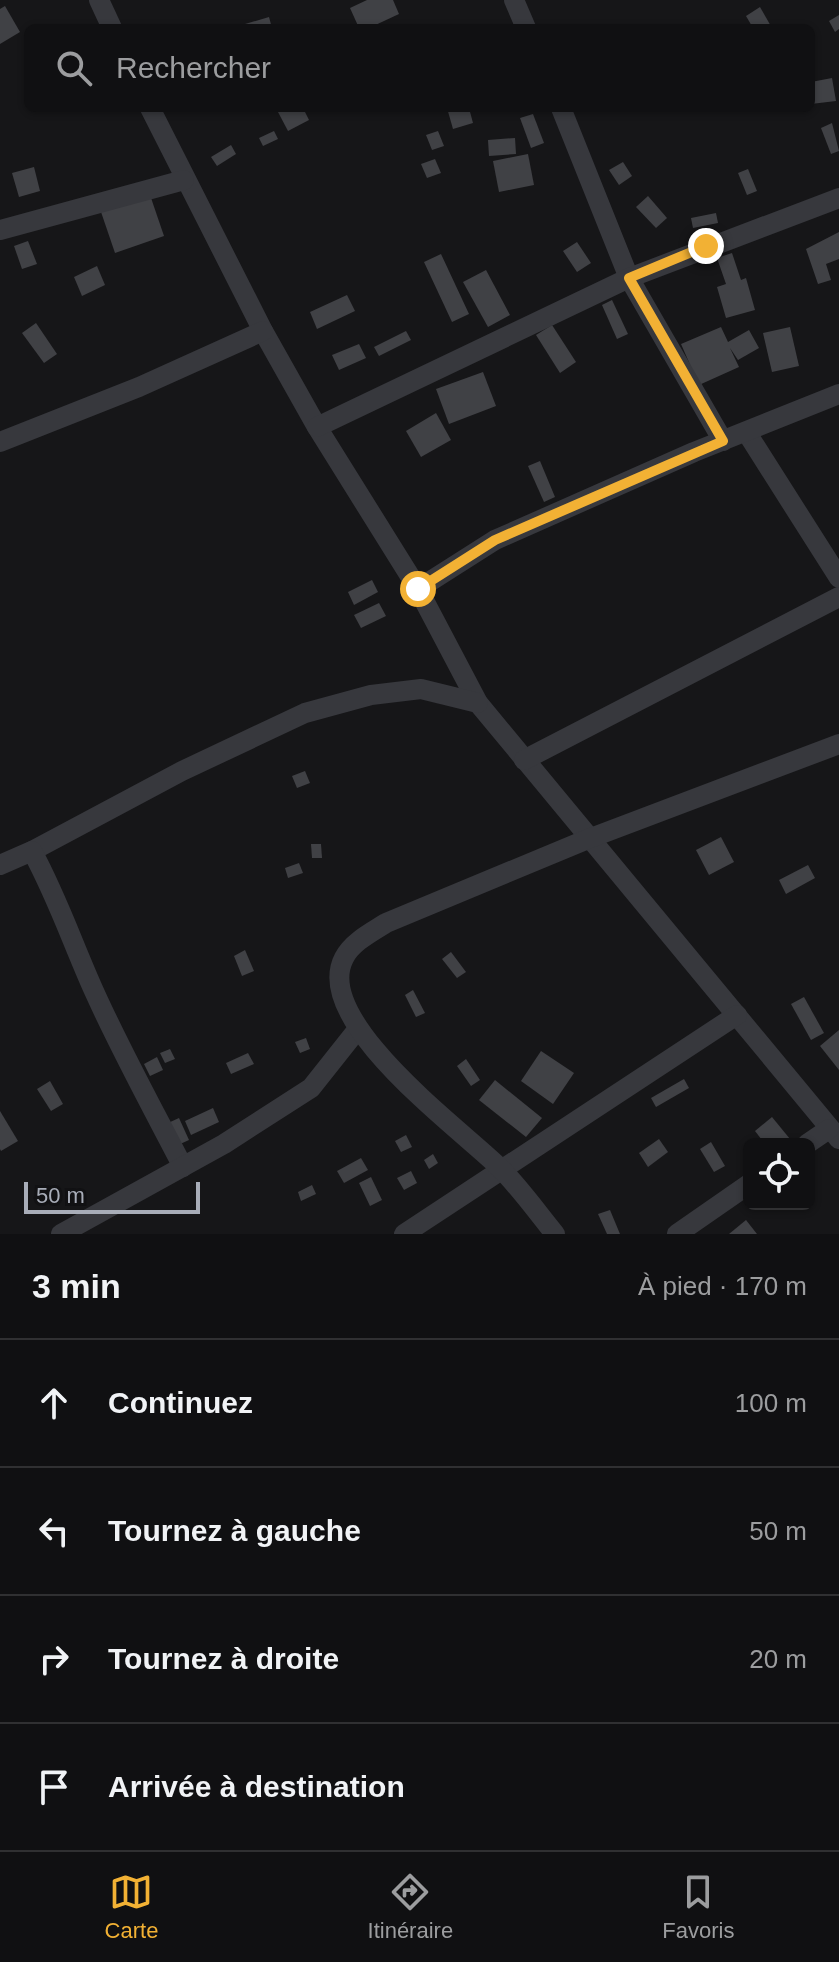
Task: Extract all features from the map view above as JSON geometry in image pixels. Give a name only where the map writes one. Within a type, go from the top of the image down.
[{"type":"street","points":[[99,0],[110,24]]},
{"type":"street","points":[[514,0],[524,24]]},
{"type":"street","points":[[152,112],[263,331],[317,427],[418,589],[478,703],[834,1134],[815,1141]]},
{"type":"street","points":[[563,112],[629,278],[723,441]]},
{"type":"street","points":[[0,230],[184,180]]},
{"type":"street","points":[[317,427],[629,278],[839,198]]},
{"type":"street","points":[[0,442],[139,387],[263,331]]},
{"type":"street","points":[[418,589],[495,540],[839,394]]},
{"type":"street","points":[[747,433],[839,578]]},
{"type":"street","points":[[524,760],[839,597]]},
{"type":"street","points":[[0,865],[182,771],[305,713],[371,695],[421,689],[478,703]]},
{"type":"street","points":[[555,1234],[502,1170],[423,1100],[357,1030],[340,982],[343,958],[360,940],[386,923],[588,839],[839,744]]},
{"type":"street","points":[[32,851],[60,902],[94,990],[130,1068],[183,1167]]},
{"type":"street","points":[[404,1234],[737,1015]]},
{"type":"street","points":[[61,1234],[183,1167],[311,1088],[357,1030]]},
{"type":"street","points":[[677,1234],[743,1188]]},
{"type":"building","points":[[367,0],[393,0],[399,14],[378,24],[357,24],[350,8]]},
{"type":"building","points":[[5,6],[20,32],[0,44],[0,9]]},
{"type":"building","points":[[760,7],[770,24],[751,24],[746,16]]},
{"type":"building","points":[[839,15],[839,29],[835,32],[829,21]]},
{"type":"building","points":[[269,17],[271,24],[245,24]]},
{"type":"building","points":[[832,78],[836,101],[815,104],[815,81]]},
{"type":"building","points":[[278,112],[305,112],[309,120],[288,131]]},
{"type":"building","points":[[448,112],[470,112],[473,123],[453,129]]},
{"type":"building","points":[[533,114],[544,143],[531,148],[520,118]]},
{"type":"building","points":[[832,123],[839,151],[831,154],[821,128]]},
{"type":"building","points":[[274,131],[278,139],[263,146],[259,138]]},
{"type":"building","points":[[438,131],[444,146],[432,150],[426,135]]},
{"type":"building","points":[[515,138],[516,154],[489,156],[488,140]]},
{"type":"building","points":[[231,145],[236,154],[217,166],[211,157]]},
{"type":"building","points":[[528,154],[534,185],[499,192],[493,161]]},
{"type":"building","points":[[435,159],[441,173],[427,178],[421,164]]},
{"type":"building","points":[[623,162],[632,176],[619,185],[609,170]]},
{"type":"building","points":[[34,167],[40,191],[19,197],[12,173]]},
{"type":"building","points":[[748,169],[757,191],[747,195],[738,173]]},
{"type":"building","points":[[149,192],[164,236],[115,253],[100,209]]},
{"type":"building","points":[[648,196],[667,218],[656,228],[636,207]]},
{"type":"building","points":[[716,213],[718,223],[693,228],[691,218]]},
{"type":"building","points":[[839,232],[839,259],[826,264],[831,280],[818,284],[806,249]]},
{"type":"building","points":[[28,241],[37,264],[22,269],[14,246]]},
{"type":"building","points":[[577,242],[591,263],[577,272],[563,251]]},
{"type":"building","points":[[732,253],[741,280],[746,278],[755,310],[726,318],[717,287],[726,284],[717,258]]},
{"type":"building","points":[[441,254],[469,314],[452,322],[424,262]]},
{"type":"building","points":[[97,266],[105,285],[82,296],[74,277]]},
{"type":"building","points":[[486,270],[510,315],[488,327],[463,282]]},
{"type":"building","points":[[347,295],[355,311],[317,329],[310,312]]},
{"type":"building","points":[[612,300],[628,334],[617,339],[602,305]]},
{"type":"building","points":[[36,323],[57,354],[44,363],[22,333]]},
{"type":"building","points":[[552,325],[576,362],[560,373],[536,335]]},
{"type":"building","points":[[721,327],[728,342],[749,330],[759,348],[738,360],[730,348],[739,367],[699,385],[681,344]]},
{"type":"building","points":[[790,327],[799,366],[772,372],[763,333]]},
{"type":"building","points":[[406,331],[411,340],[379,356],[374,347]]},
{"type":"building","points":[[359,344],[366,358],[339,370],[332,355]]},
{"type":"building","points":[[483,372],[496,406],[449,424],[436,389]]},
{"type":"building","points":[[436,413],[451,440],[421,457],[406,431]]},
{"type":"building","points":[[540,461],[555,497],[544,502],[528,466]]},
{"type":"building","points":[[372,580],[378,592],[354,605],[348,592]]},
{"type":"building","points":[[379,603],[386,616],[361,628],[354,615]]},
{"type":"building","points":[[305,771],[310,783],[297,788],[292,776]]},
{"type":"building","points":[[721,837],[734,862],[709,875],[696,850]]},
{"type":"building","points":[[311,844],[321,844],[322,858],[312,858]]},
{"type":"building","points":[[299,863],[303,873],[288,878],[285,868]]},
{"type":"building","points":[[808,865],[815,878],[786,894],[779,880]]},
{"type":"building","points":[[245,950],[254,971],[242,976],[234,956]]},
{"type":"building","points":[[451,952],[466,972],[457,978],[442,959]]},
{"type":"building","points":[[413,990],[425,1013],[416,1017],[405,995]]},
{"type":"building","points":[[804,997],[824,1033],[811,1040],[791,1004]]},
{"type":"building","points":[[839,1030],[839,1070],[820,1046]]},
{"type":"building","points":[[306,1038],[310,1049],[300,1053],[295,1042]]},
{"type":"building","points":[[170,1049],[175,1059],[165,1063],[160,1053]]},
{"type":"building","points":[[541,1051],[574,1073],[553,1104],[521,1081]]},
{"type":"building","points":[[248,1053],[254,1064],[231,1074],[226,1063]]},
{"type":"building","points":[[157,1057],[163,1070],[150,1076],[144,1064]]},
{"type":"building","points":[[466,1059],[480,1080],[471,1086],[457,1066]]},
{"type":"building","points":[[684,1079],[689,1088],[656,1107],[651,1098]]},
{"type":"building","points":[[495,1080],[542,1118],[526,1137],[479,1100]]},
{"type":"building","points":[[50,1081],[63,1104],[51,1111],[37,1089]]},
{"type":"building","points":[[213,1108],[219,1122],[191,1135],[185,1121]]},
{"type":"building","points":[[0,1111],[18,1141],[1,1151],[0,1149]]},
{"type":"building","points":[[772,1117],[789,1138],[760,1138],[755,1131]]},
{"type":"building","points":[[179,1118],[189,1140],[178,1145],[168,1123]]},
{"type":"building","points":[[406,1135],[412,1147],[401,1152],[395,1141]]},
{"type":"building","points":[[659,1139],[668,1152],[648,1167],[639,1153]]},
{"type":"building","points":[[711,1142],[725,1166],[714,1172],[700,1149]]},
{"type":"building","points":[[433,1154],[438,1163],[429,1169],[424,1160]]},
{"type":"building","points":[[361,1158],[368,1170],[344,1183],[337,1171]]},
{"type":"building","points":[[411,1171],[417,1183],[404,1190],[397,1178]]},
{"type":"building","points":[[371,1177],[382,1200],[370,1206],[359,1183]]},
{"type":"building","points":[[312,1185],[316,1194],[301,1201],[298,1192]]},
{"type":"building","points":[[610,1210],[620,1234],[607,1234],[598,1214]]},
{"type":"building","points":[[746,1220],[757,1234],[729,1234]]},
{"type":"route","points":[[418,589],[495,540],[723,441],[629,278],[706,246]]}]
